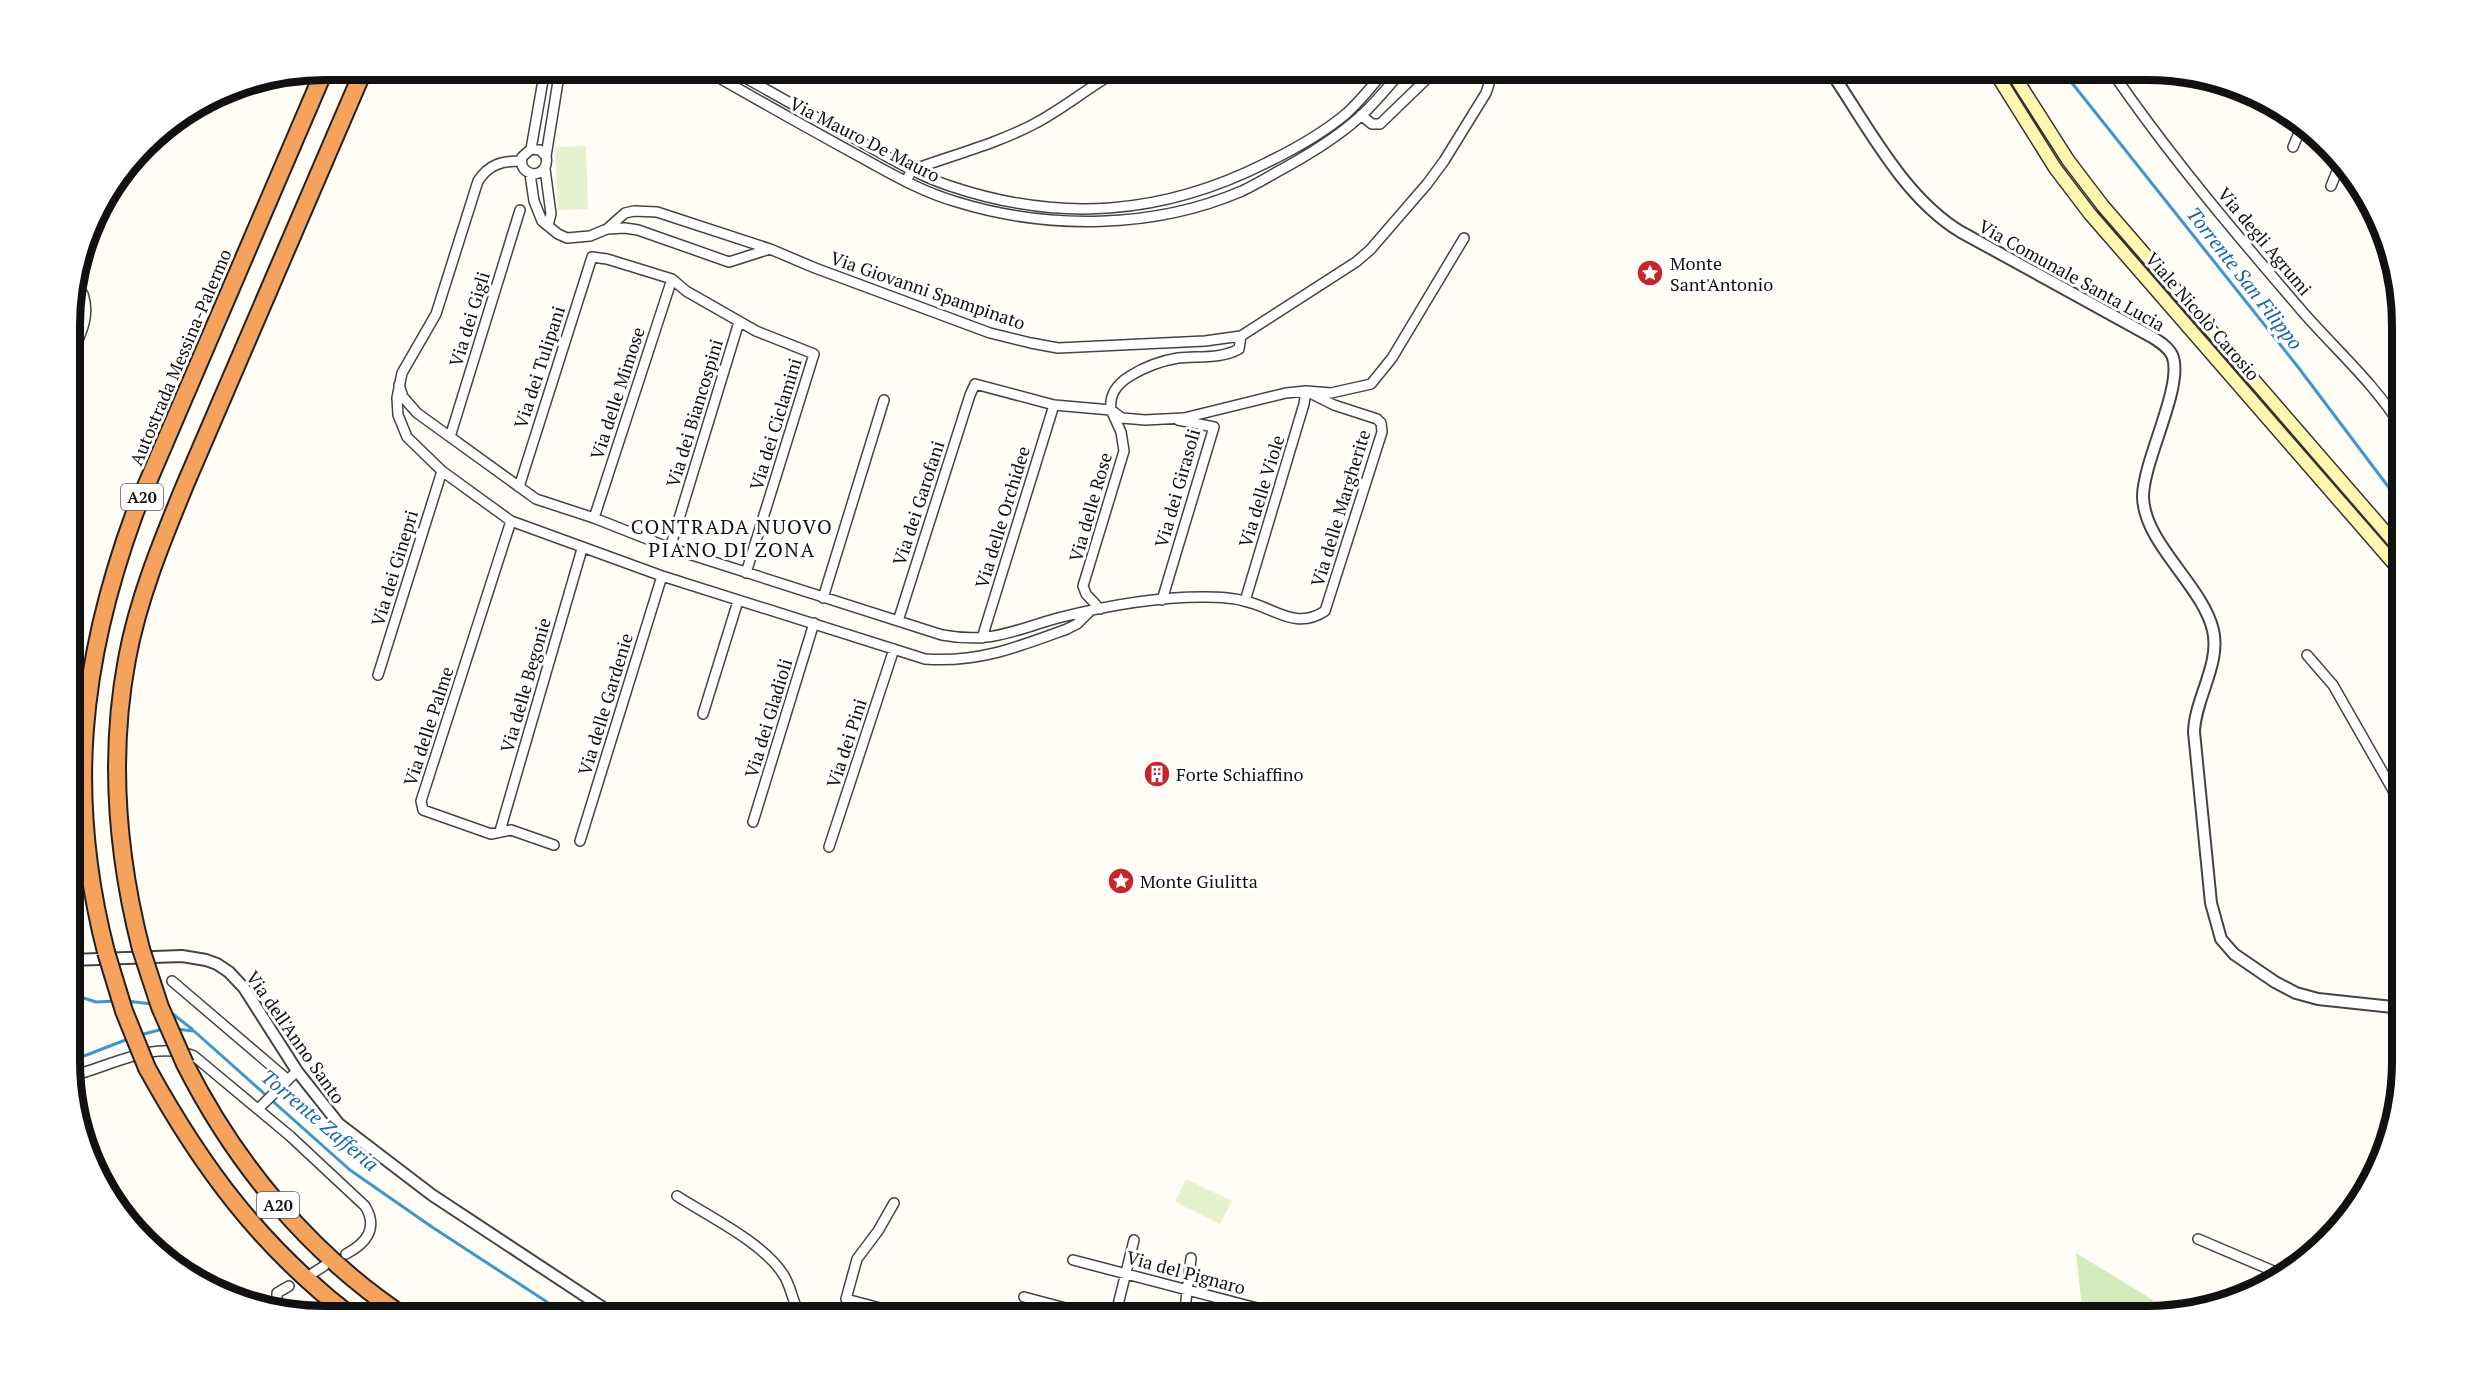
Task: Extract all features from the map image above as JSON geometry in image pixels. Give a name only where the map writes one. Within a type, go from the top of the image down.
[{"type":"highway","name":"Autostrada Messina-Palermo","points":[[320,80],[135,512],[115,569],[102,617],[88,692],[82,782],[92,893],[106,952],[124,1011],[147,1068],[185,1135],[228,1195],[292,1266],[339,1306]]},
{"type":"highway","name":"A20","points":[[359,80],[158,552],[135,625],[122,689],[118,766],[122,854],[132,916],[160,1007],[185,1064],[222,1132],[267,1192],[296,1225],[342,1268],[391,1306]]},
{"type":"main road","name":"Viale Nicolò Carosio","points":[[2000,80],[2055,168],[2091,214],[2392,561]]},
{"type":"main road","name":"Viale Nicolò Carosio","points":[[2017,80],[2067,160],[2103,206],[2392,539]]},
{"type":"street","points":[[531,149],[543,80]]},
{"type":"street","points":[[530,174],[537,211],[542,221],[548,225],[550,206],[544,169],[558,80]]},
{"type":"street","name":"Via Mauro De Mauro","points":[[723,80],[906,181],[956,202],[1027,218],[1074,221],[1140,218],[1176,212],[1242,191],[1324,145],[1361,115],[1394,80]]},
{"type":"street","name":"Via Mauro De Mauro","points":[[750,80],[912,170],[948,185],[978,195],[1043,207],[1108,208],[1168,201],[1226,182],[1295,149],[1322,132],[1347,112],[1376,80]]},
{"type":"street","points":[[906,181],[912,170],[1022,130],[1103,80]]},
{"type":"street","points":[[1361,115],[1372,124],[1380,124],[1426,80]]},
{"type":"street","name":"Via Giovanni Spampinato","points":[[607,229],[625,213],[641,210],[678,219],[771,249],[969,326],[1058,348],[1205,341],[1240,336],[1335,276],[1370,250],[1444,161],[1486,93],[1489,80]]},
{"type":"street","name":"Via Comunale Santa Lucia","points":[[1837,80],[1909,186],[1934,214],[1961,232],[2152,337],[2168,349],[2173,356],[2175,365],[2173,385],[2145,478],[2143,499],[2150,526],[2204,609],[2213,630],[2212,658],[2199,700],[2194,732],[2211,903],[2217,931],[2234,954],[2275,982],[2296,993],[2318,999],[2392,1007]]},
{"type":"street","name":"Via degli Agrumi","points":[[2118,80],[2187,173],[2309,319],[2379,393],[2392,413]]},
{"type":"street","points":[[2293,147],[2299,132]]},
{"type":"street","points":[[544,169],[539,173],[530,174],[524,170],[521,161],[524,153],[531,149],[540,150],[546,156]]},
{"type":"street","points":[[521,161],[499,163],[489,167],[478,181],[436,314],[408,361],[399,385],[398,415],[407,438],[442,471],[511,521],[582,549],[738,601],[925,658],[946,660],[990,655],[1067,629],[1095,610]]},
{"type":"street","points":[[2331,186],[2337,170]]},
{"type":"street","name":"Via dei Gigli","points":[[450,437],[520,210]]},
{"type":"street","name":"Via Giovanni Spampinato","points":[[548,225],[558,234],[577,238],[590,236],[607,229],[638,230],[729,262],[771,249]]},
{"type":"street","points":[[1054,405],[1111,410],[1122,418],[1145,420],[1184,417],[1286,393],[1306,391],[1331,393],[1371,384],[1392,358],[1464,238]]},
{"type":"street","name":"Via dei Tulipani","points":[[519,487],[592,257],[607,259],[672,279]]},
{"type":"street","points":[[672,279],[686,291],[739,322]]},
{"type":"street","name":"Via delle Mimose","points":[[594,518],[672,279]]},
{"type":"street","points":[[80,336],[87,314],[82,293]]},
{"type":"street","name":"Via dei Ciclamini","points":[[739,322],[814,354],[746,573]]},
{"type":"street","name":"Via dei Biancospini","points":[[670,548],[739,322]]},
{"type":"street","points":[[1111,410],[1110,400],[1119,383],[1148,365],[1178,358],[1231,354],[1239,349],[1240,336]]},
{"type":"street","name":"Via dei Garofani","points":[[898,621],[975,384],[1054,405]]},
{"type":"street","points":[[399,385],[402,397],[408,405],[536,500],[594,518],[670,548],[942,635],[982,638],[1001,636],[1095,610],[1162,600],[1200,597],[1245,601]]},
{"type":"street","name":"Via delle Viole","points":[[1245,601],[1306,391]]},
{"type":"street","name":"Via delle Margherite","points":[[1245,601],[1298,620],[1313,619],[1325,611],[1382,432],[1381,423],[1377,419],[1334,405],[1306,391]]},
{"type":"street","points":[[823,598],[884,400]]},
{"type":"street","name":"Via delle Orchidee","points":[[982,638],[1054,405]]},
{"type":"street","name":"Via delle Rose","points":[[1095,610],[1083,586],[1124,451],[1120,432],[1111,410]]},
{"type":"street","name":"Via dei Girasoli","points":[[1162,600],[1214,427],[1169,418]]},
{"type":"street","name":"Via dei Ginepri","points":[[378,675],[442,471]]},
{"type":"street","name":"Via delle Palme","points":[[511,521],[421,801],[423,810],[431,814],[491,834],[511,830],[554,845]]},
{"type":"street","name":"Via delle Begonie","points":[[500,831],[582,549]]},
{"type":"street","name":"Via delle Gardenie","points":[[580,841],[662,576]]},
{"type":"street","points":[[703,714],[738,601]]},
{"type":"street","name":"Via dei Gladioli","points":[[753,822],[814,623]]},
{"type":"street","name":"Via dei Pini","points":[[830,847],[894,649]]},
{"type":"street","points":[[2307,655],[2333,685],[2392,788]]},
{"type":"street","name":"Via dell'Anno Santo","points":[[80,960],[182,956],[217,964],[229,972],[244,988],[297,1071],[329,1113],[360,1141],[432,1195],[600,1306]]},
{"type":"street","points":[[172,981],[287,1081]]},
{"type":"street","points":[[80,1073],[120,1058],[149,1053],[183,1052],[194,1056],[260,1107],[365,1206],[370,1220],[368,1237],[359,1247],[346,1254]]},
{"type":"street","points":[[260,1107],[297,1071]]},
{"type":"street","points":[[677,1196],[752,1244],[778,1267],[786,1278],[795,1306]]},
{"type":"street","points":[[872,1306],[846,1299],[857,1258],[878,1231],[894,1203]]},
{"type":"street","points":[[2198,1239],[2274,1272]]},
{"type":"street","points":[[1118,1306],[1134,1240]]},
{"type":"street","points":[[1185,1306],[1191,1258]]},
{"type":"street","name":"Via del Pignaro","points":[[1073,1260],[1250,1306]]},
{"type":"street","points":[[313,1273],[324,1266]]},
{"type":"street","points":[[277,1302],[277,1293],[289,1286]]},
{"type":"street","points":[[1024,1298],[1056,1306]]},
{"type":"green space","points":[[586,146],[588,209],[558,210],[555,147]]},
{"type":"green space","points":[[1186,1179],[1232,1201],[1220,1224],[1175,1202]]},
{"type":"green space","points":[[2076,1253],[2153,1300],[2152,1306],[2082,1306]]},
{"type":"waterway","name":"Torrente San Filippo","points":[[2070,80],[2298,367],[2392,492]]},
{"type":"waterway","points":[[80,997],[96,1002],[116,1001]]},
{"type":"waterway","points":[[126,1001],[152,1004]]},
{"type":"waterway","points":[[169,1011],[192,1029]]},
{"type":"waterway","name":"Torrente Zafferia","points":[[140,1035],[163,1029]]},
{"type":"waterway","name":"Torrente Zafferia","points":[[175,1029],[194,1031],[350,1170],[553,1306]]},
{"type":"waterway","name":"Torrente Zafferia","points":[[80,1058],[128,1039]]},
{"type":"place","name":"Monte Sant'Antonio","points":[[1650,273]]},
{"type":"place","name":"Forte Schiaffino","points":[[1157,774]]},
{"type":"place","name":"Monte Giulitta","points":[[1121,881]]},
{"type":"district","name":"CONTRADA NUOVO PIANO DI ZONA","points":[[732,538]]}]
